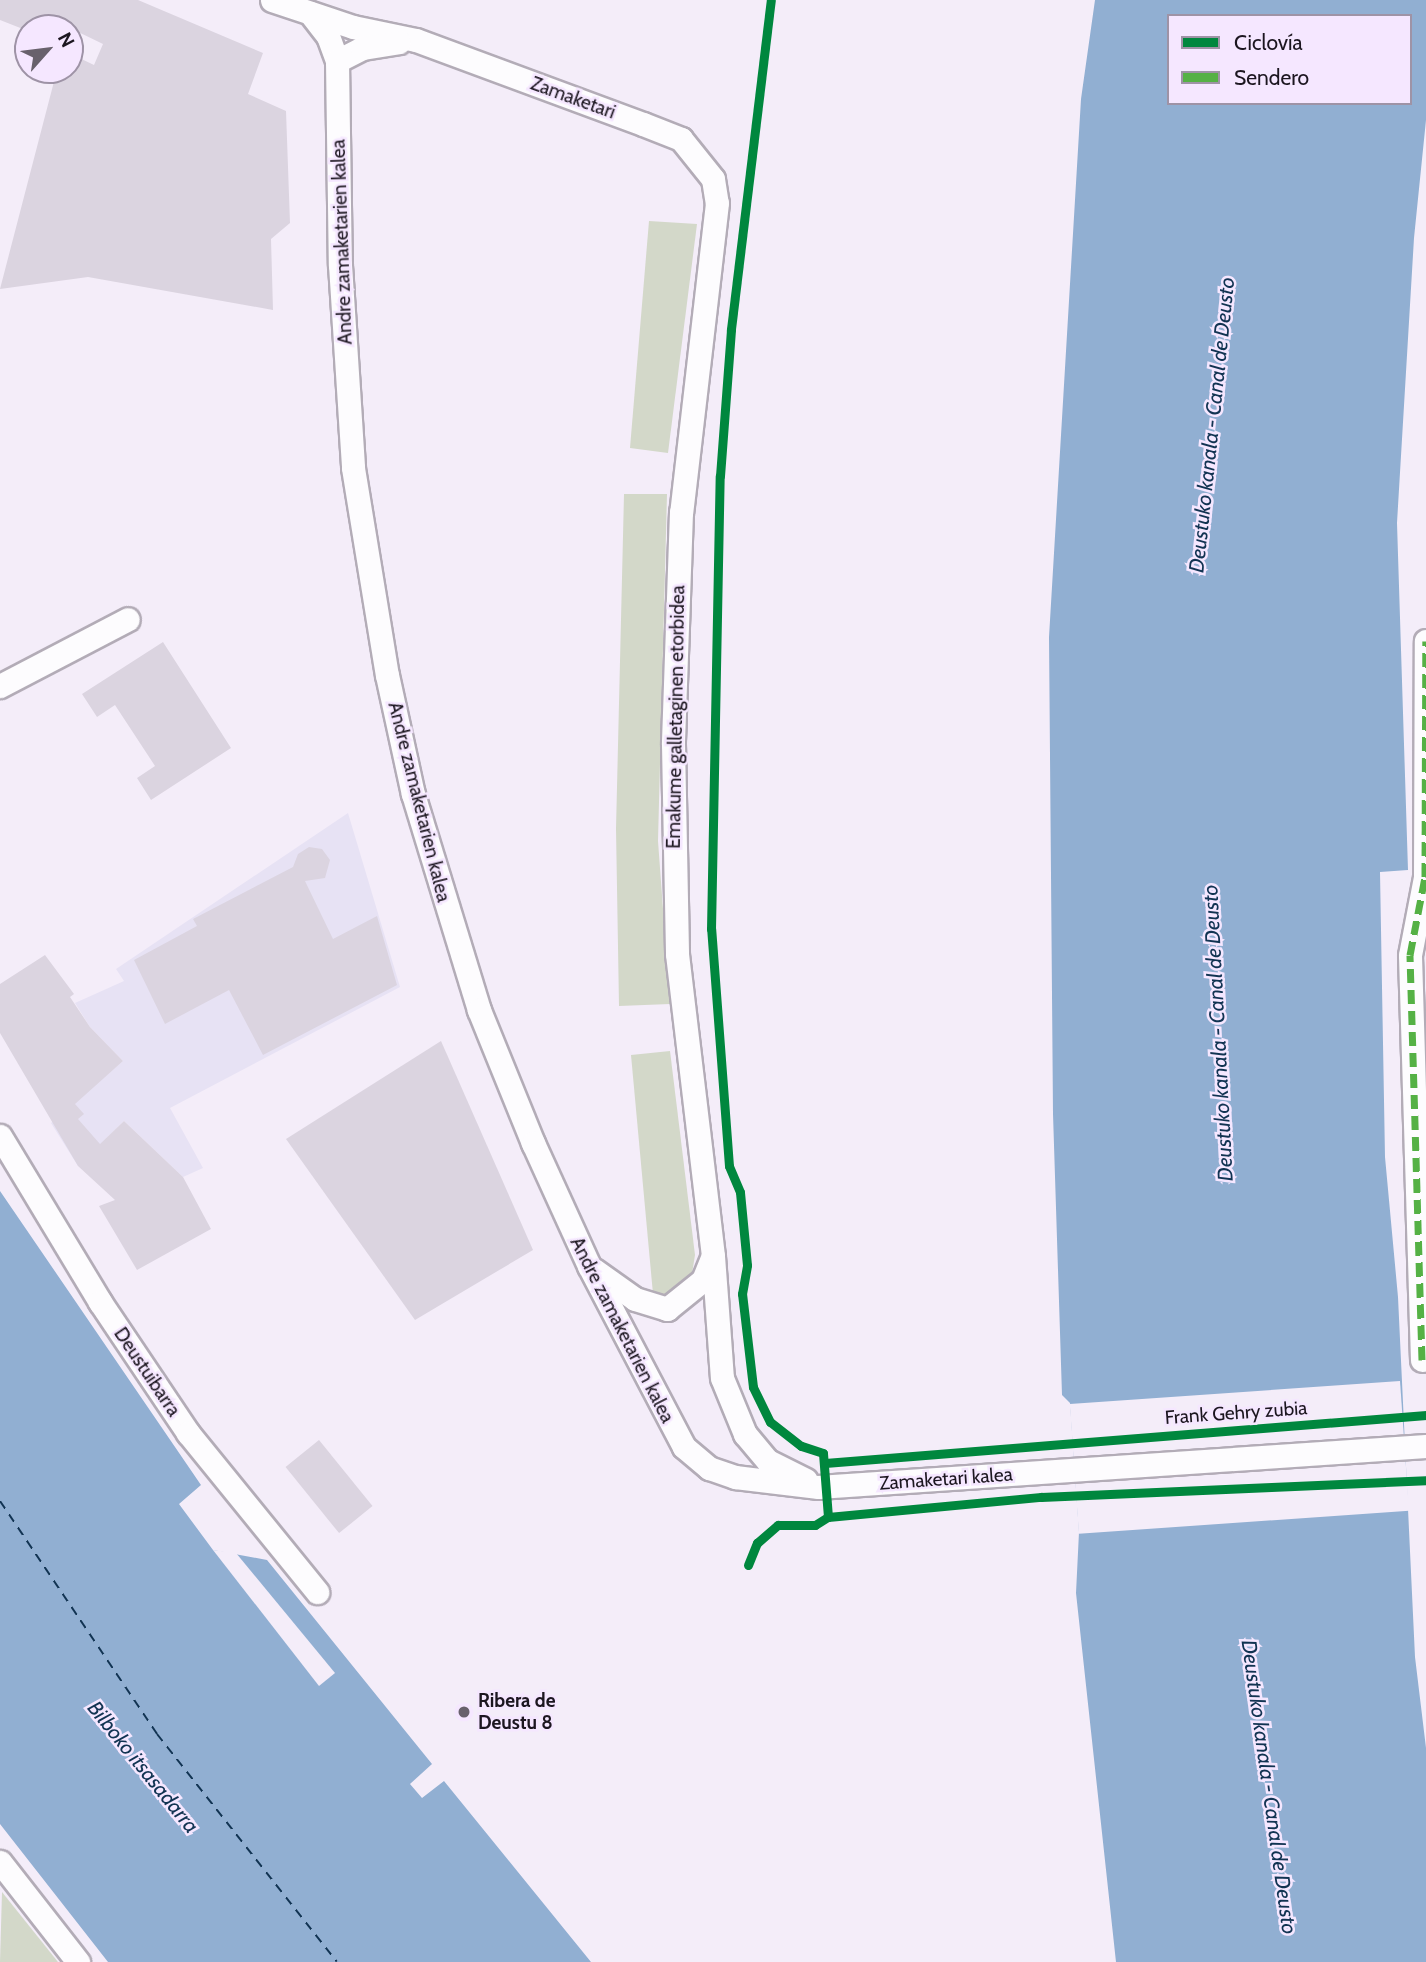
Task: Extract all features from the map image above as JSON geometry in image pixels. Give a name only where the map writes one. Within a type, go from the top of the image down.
[{"type":"street","points":[[272,0],[310,13]]},
{"type":"street","name":"Zamaketari","points":[[310,13],[416,40],[681,139],[713,179]]},
{"type":"street","name":"Andre zamaketarien kalea","points":[[310,13],[328,36],[337,61],[340,265],[354,468],[387,676],[413,794],[479,1010],[589,1266],[684,1447],[709,1468],[735,1477],[818,1487]]},
{"type":"street","name":"Zamaketari","points":[[337,61],[362,48],[416,40]]},
{"type":"street","name":"Emakume galletaginen etorbidea","points":[[713,179],[717,203],[681,512],[673,744],[677,954],[713,1256],[722,1378],[745,1434],[768,1461],[818,1487]]},
{"type":"street","points":[[0,686],[128,619]]},
{"type":"street","points":[[1422,1360],[1410,955],[1425,877],[1426,641]]},
{"type":"street","name":"Deustuibarra","points":[[0,1136],[100,1302],[188,1433],[317,1592]]},
{"type":"street","points":[[589,1266],[635,1300],[667,1309],[703,1280],[713,1256]]},
{"type":"street","name":"Zamaketari kalea","points":[[818,1487],[1415,1447]]},
{"type":"street","points":[[0,1862],[78,1962]]},
{"type":"shaded area","points":[[348,813],[400,987],[170,1108],[203,1168],[183,1177],[124,1121],[78,1166],[51,1123],[123,1061],[90,1027],[75,1003],[124,981],[116,969]]},
{"type":"green space","points":[[649,221],[697,224],[668,453],[630,448]]},
{"type":"green space","points":[[624,494],[667,494],[658,841],[670,1004],[619,1006],[616,829]]},
{"type":"green space","points":[[670,1051],[695,1255],[691,1280],[675,1293],[660,1296],[653,1294],[631,1055]]},
{"type":"green space","points":[[2,1892],[58,1962],[0,1962]]},
{"type":"water","name":"Deustuko kanala - Canal de Deusto","points":[[1095,0],[1426,0],[1426,120],[1414,238],[1397,523],[1408,870],[1380,872],[1385,1157],[1398,1297],[1415,1657],[1426,1748],[1426,1962],[1116,1962],[1076,1593],[1079,1532],[1070,1403],[1062,1395],[1053,1114],[1049,637],[1081,99]]},
{"type":"water","name":"Bilboko itsasadarra","points":[[0,1191],[201,1485],[179,1504],[213,1550],[267,1560],[432,1764],[410,1784],[422,1798],[444,1781],[591,1962],[108,1962],[0,1824]]},
{"type":"pier","points":[[1400,1381],[1409,1511],[1079,1534],[1070,1404]]},
{"type":"pier","points":[[213,1550],[236,1553],[335,1673],[319,1686]]},
{"type":"building","points":[[0,0],[138,0],[263,53],[248,94],[286,111],[290,223],[271,239],[273,310],[88,277],[0,289],[53,84],[84,84],[84,60],[94,65],[103,44],[84,35],[84,14],[14,14],[14,26],[0,20]]},
{"type":"building","points":[[163,642],[231,748],[151,800],[137,778],[155,766],[115,705],[97,717],[82,694]]},
{"type":"building","points":[[309,847],[322,849],[330,860],[325,878],[305,881],[333,939],[377,916],[397,985],[263,1055],[229,990],[165,1024],[134,960],[197,926],[193,919],[293,867],[298,854]]},
{"type":"building","points":[[45,955],[74,994],[70,997],[90,1027],[123,1061],[75,1104],[84,1114],[78,1119],[100,1144],[124,1121],[183,1177],[211,1229],[137,1270],[99,1206],[115,1200],[78,1166],[0,1033],[0,984]]},
{"type":"building","points":[[441,1041],[533,1250],[415,1320],[286,1139]]},
{"type":"building","points":[[319,1440],[372,1506],[339,1533],[286,1467]]},
{"type":"ferry route","points":[[0,1501],[157,1734],[337,1962]]},
{"type":"marked path","points":[[1422,1360],[1410,955],[1425,877],[1426,641]]},
{"type":"cycle path","points":[[748,1565],[757,1543],[778,1525],[815,1525],[828,1517],[823,1453],[801,1446],[770,1422],[753,1387],[742,1294],[747,1265],[740,1192],[729,1166],[711,929],[720,476],[731,329],[771,0]]},
{"type":"cycle path","name":"Frank Gehry zubia","points":[[825,1463],[1426,1415]]},
{"type":"cycle path","points":[[828,1517],[1041,1497],[1426,1480]]},
{"type":"place","name":"Ribera de Deustu 8","points":[[464,1712]]}]
